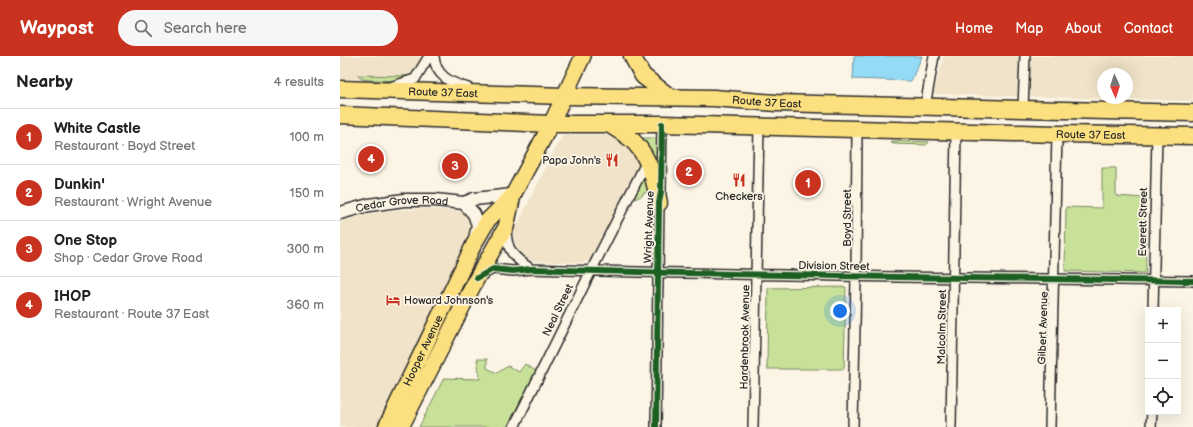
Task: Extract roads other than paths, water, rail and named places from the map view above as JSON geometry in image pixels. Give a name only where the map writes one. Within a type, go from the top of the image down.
[{"type":"highway","points":[[632,56],[643,76],[670,98]]},
{"type":"highway","name":"Route 37 East","points":[[340,89],[564,96],[721,98],[776,103],[1193,113]]},
{"type":"highway","name":"Route 37 East","points":[[340,116],[551,124],[662,124],[1193,136]]},
{"type":"highway","points":[[610,125],[635,142],[647,161],[654,178],[659,202]]},
{"type":"main road","name":"Hooper Avenue","points":[[402,427],[477,278],[506,227],[513,195],[551,124],[584,56]]},
{"type":"main road","name":"Hooper Avenue","points":[[386,427],[474,244],[488,220],[513,195]]},
{"type":"street","points":[[381,91],[415,79],[429,56]]},
{"type":"street","points":[[434,56],[436,68],[443,77],[454,84],[485,93]]},
{"type":"street","points":[[925,107],[934,56]]},
{"type":"street","points":[[1023,109],[1026,56]]},
{"type":"street","name":"Wright Avenue","points":[[656,427],[659,202],[661,192],[662,124]]},
{"type":"street","name":"Hardenbrook Avenue","points":[[753,427],[759,126]]},
{"type":"street","name":"Boyd Street","points":[[853,427],[857,129]]},
{"type":"street","name":"Malcolm Street","points":[[951,427],[956,131]]},
{"type":"street","name":"Gilbert Avenue","points":[[1050,427],[1055,279],[1057,134]]},
{"type":"street","name":"Everett Street","points":[[1153,307],[1157,135]]},
{"type":"street","name":"Neal Street","points":[[514,427],[647,161]]},
{"type":"street","name":"Cedar Grove Road","points":[[340,213],[369,205],[404,200],[435,200],[464,203],[474,199],[513,195]]},
{"type":"street","name":"Cedar Grove Road","points":[[464,203],[474,214],[478,225],[474,244]]},
{"type":"street","points":[[506,227],[506,240],[512,253],[531,269]]},
{"type":"street","name":"Division Street","points":[[477,278],[493,269],[513,271],[531,269],[953,279],[1193,281]]},
{"type":"street","points":[[1152,415],[1152,427]]},
{"type":"water","points":[[854,56],[922,56],[911,81],[853,79]]},
{"type":"place","name":"IHOP","points":[[371,159]]},
{"type":"place","name":"Papa John's","points":[[612,160]]},
{"type":"place","name":"One Stop","points":[[455,166]]},
{"type":"place","name":"Dunkin'","points":[[689,172]]},
{"type":"place","name":"Checkers","points":[[739,180]]},
{"type":"place","name":"White Castle","points":[[808,183]]},
{"type":"place","name":"Howard Johnson's","points":[[393,300]]}]
